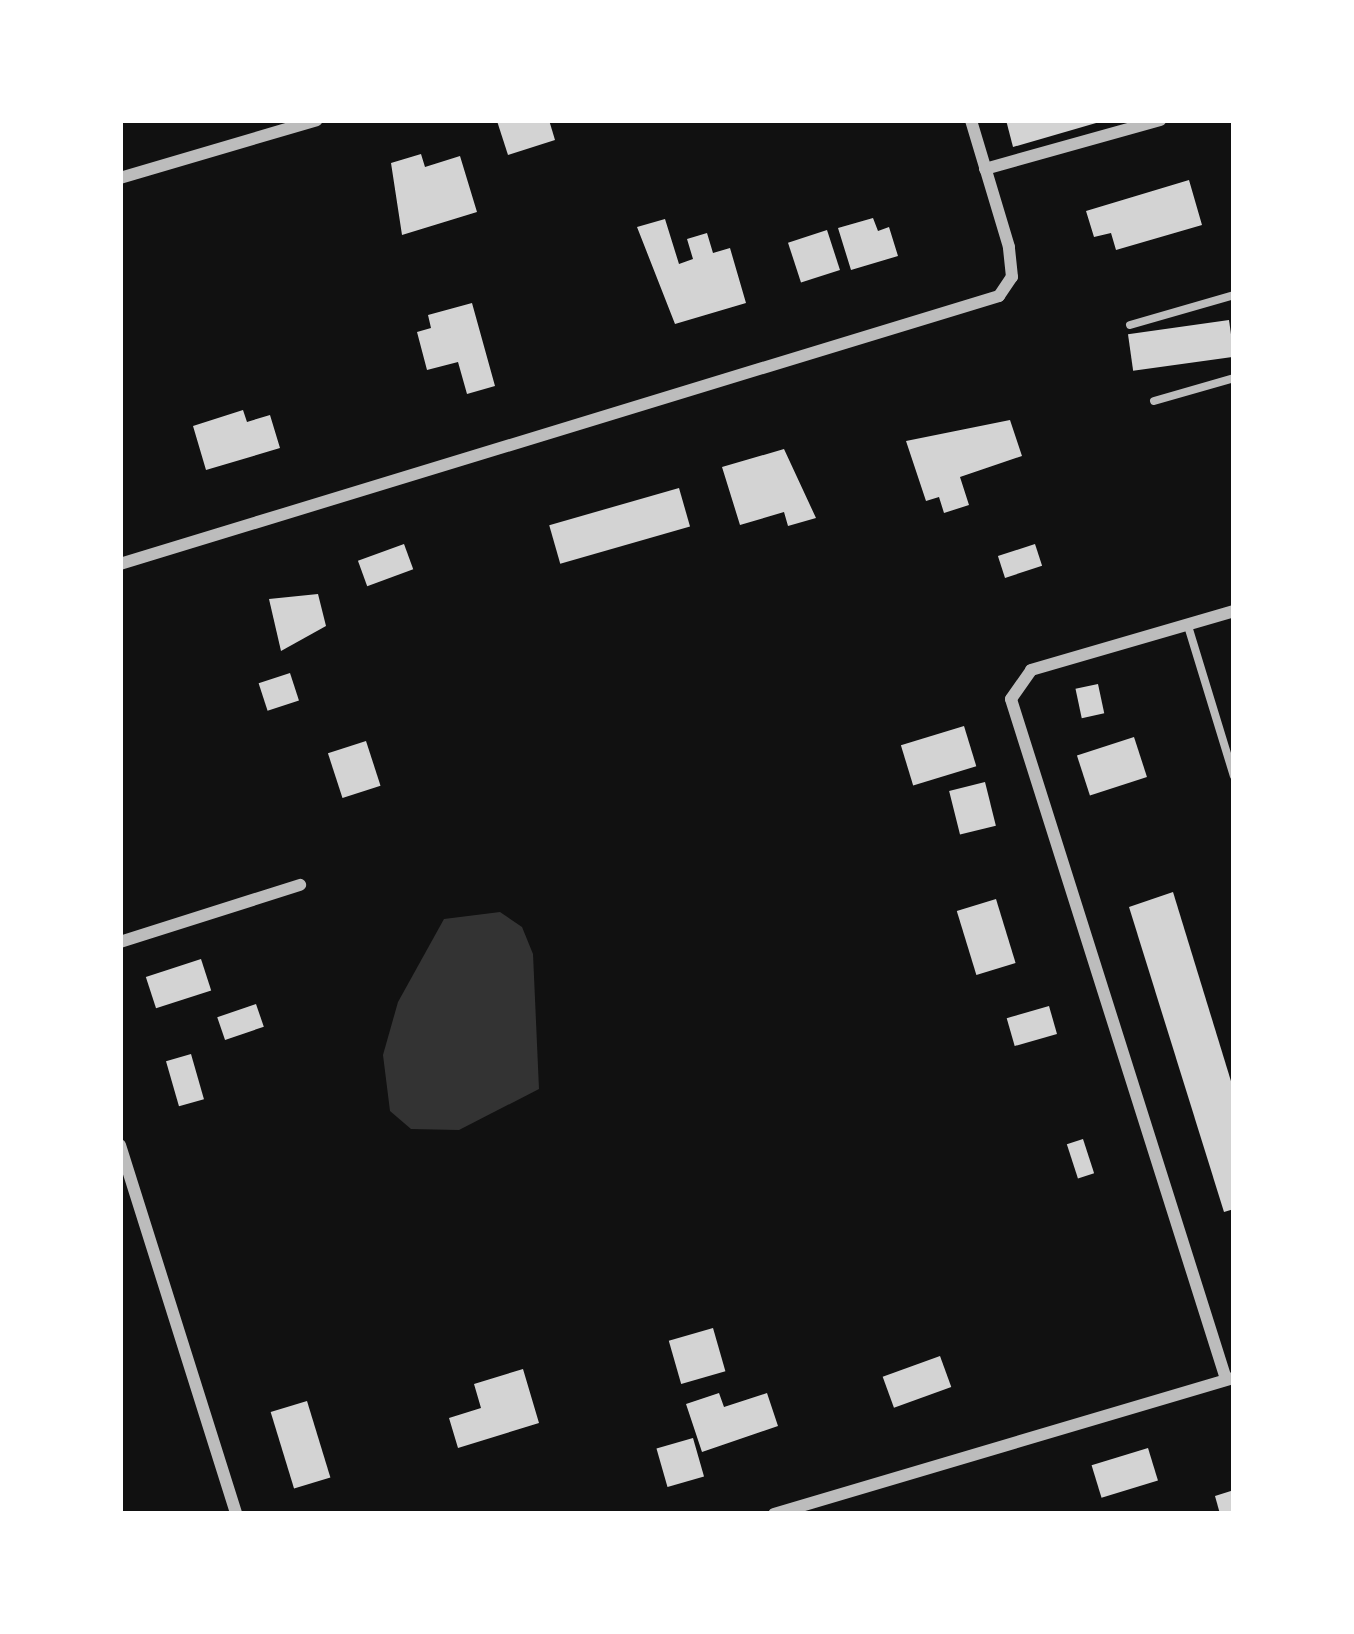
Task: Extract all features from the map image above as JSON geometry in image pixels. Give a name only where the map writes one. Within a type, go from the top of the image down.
[{"type":"street","points":[[120,178],[317,120]]},
{"type":"street","points":[[120,564],[1007,288],[1009,247],[970,120]]},
{"type":"street","points":[[986,169],[1160,120]]},
{"type":"street","points":[[774,1514],[1230,1378],[1012,710],[1016,684],[1234,611]]},
{"type":"street","points":[[120,943],[300,885]]},
{"type":"street","points":[[120,1145],[236,1514]]},
{"type":"lane","points":[[1130,325],[1234,295]]},
{"type":"lane","points":[[1154,401],[1234,378]]},
{"type":"lane","points":[[1187,625],[1234,776]]},
{"type":"shaded area","points":[[500,912],[522,927],[533,954],[539,1089],[459,1130],[411,1129],[390,1111],[383,1055],[398,1002],[444,919]]},
{"type":"building","points":[[549,120],[555,140],[508,155],[497,121]]},
{"type":"building","points":[[1006,120],[1103,120],[1103,121],[1013,147]]},
{"type":"building","points":[[421,154],[425,167],[460,156],[477,212],[402,235],[391,163]]},
{"type":"building","points":[[1189,180],[1202,225],[1116,250],[1111,233],[1094,237],[1086,211]]},
{"type":"building","points":[[873,218],[878,231],[889,227],[898,256],[851,270],[838,228]]},
{"type":"building","points":[[665,219],[679,264],[693,259],[687,239],[707,233],[713,253],[730,248],[746,303],[675,324],[637,227]]},
{"type":"building","points":[[827,230],[840,270],[801,283],[788,243]]},
{"type":"building","points":[[472,303],[495,386],[467,394],[458,362],[427,370],[417,332],[431,328],[428,315]]},
{"type":"building","points":[[1229,320],[1234,357],[1133,371],[1128,334]]},
{"type":"building","points":[[243,410],[247,422],[270,415],[280,448],[206,470],[193,426]]},
{"type":"building","points":[[1010,420],[1022,456],[960,477],[969,505],[944,513],[939,497],[926,501],[906,441]]},
{"type":"building","points":[[784,449],[816,518],[788,526],[784,512],[740,525],[722,467]]},
{"type":"building","points":[[679,488],[690,526],[560,564],[549,525]]},
{"type":"building","points":[[404,544],[413,569],[367,586],[358,561]]},
{"type":"building","points":[[1035,544],[1042,566],[1005,578],[998,556]]},
{"type":"building","points":[[318,594],[326,626],[281,651],[269,599]]},
{"type":"building","points":[[290,673],[299,701],[268,711],[259,683]]},
{"type":"building","points":[[1098,684],[1104,713],[1082,718],[1076,689]]},
{"type":"building","points":[[964,726],[976,766],[913,785],[901,745]]},
{"type":"building","points":[[1134,737],[1147,777],[1090,795],[1077,756]]},
{"type":"building","points":[[366,741],[381,786],[342,798],[328,753]]},
{"type":"building","points":[[985,782],[996,826],[960,835],[949,791]]},
{"type":"building","points":[[1173,892],[1234,1091],[1234,1209],[1224,1212],[1129,907]]},
{"type":"building","points":[[996,899],[1016,963],[976,975],[957,911]]},
{"type":"building","points":[[201,959],[211,990],[156,1008],[146,977]]},
{"type":"building","points":[[256,1004],[264,1027],[225,1040],[217,1017]]},
{"type":"building","points":[[1049,1006],[1057,1034],[1015,1046],[1007,1018]]},
{"type":"building","points":[[191,1054],[204,1099],[179,1106],[166,1061]]},
{"type":"building","points":[[1083,1139],[1094,1173],[1078,1178],[1067,1144]]},
{"type":"building","points":[[713,1328],[725,1371],[681,1384],[669,1341]]},
{"type":"building","points":[[940,1356],[951,1387],[894,1408],[883,1377]]},
{"type":"building","points":[[523,1369],[539,1423],[458,1448],[449,1418],[481,1408],[474,1384]]},
{"type":"building","points":[[719,1393],[724,1407],[767,1393],[778,1426],[702,1452],[686,1404]]},
{"type":"building","points":[[307,1401],[330,1478],[294,1489],[271,1412]]},
{"type":"building","points":[[693,1438],[704,1476],[667,1487],[656,1448]]},
{"type":"building","points":[[1148,1448],[1158,1481],[1102,1498],[1092,1465]]},
{"type":"building","points":[[1234,1490],[1234,1514],[1220,1514],[1215,1496]]}]
